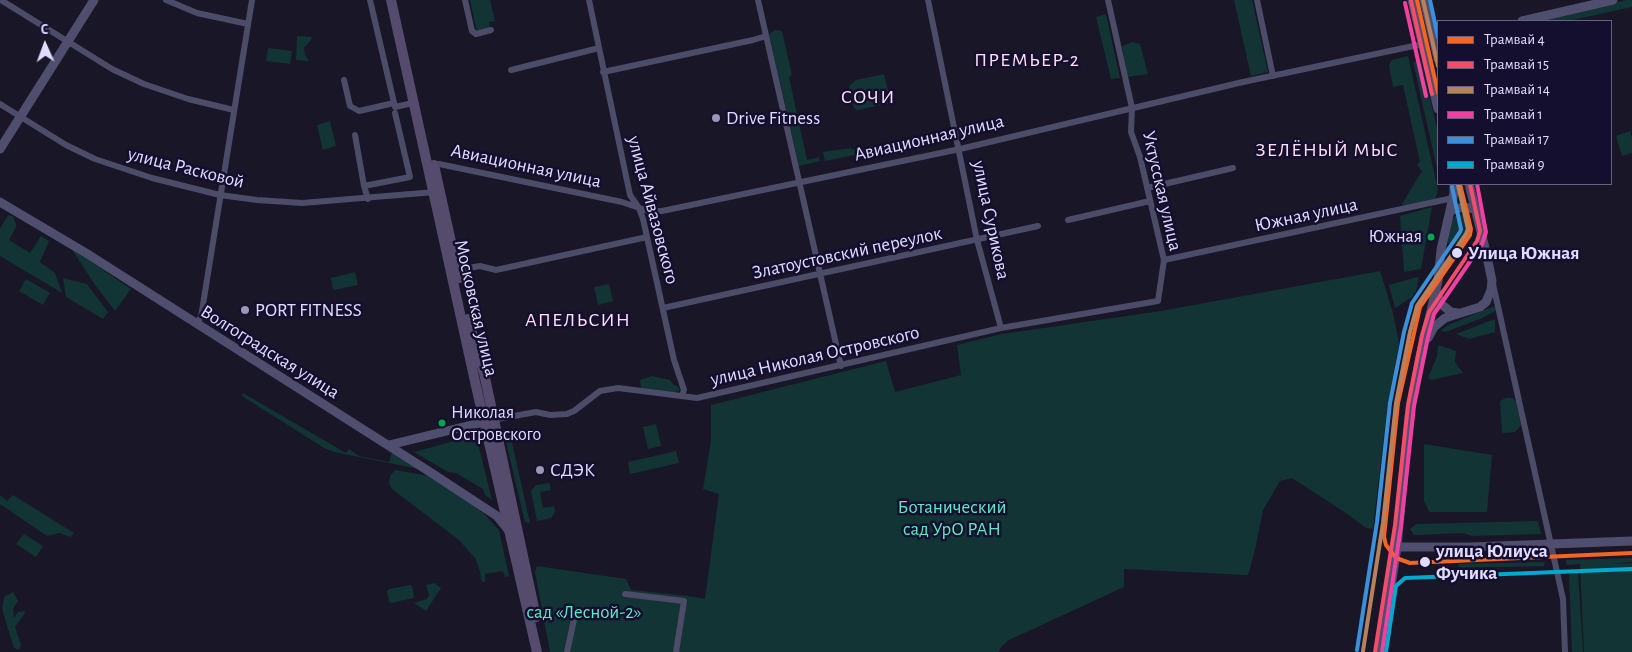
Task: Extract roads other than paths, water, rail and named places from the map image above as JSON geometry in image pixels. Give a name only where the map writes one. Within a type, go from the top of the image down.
[{"type":"main road","points":[[0,149],[94,0]]},
{"type":"main road","name":"Московская улица","points":[[390,0],[413,103],[431,168]]},
{"type":"main road","name":"Московская улица","points":[[397,0],[436,192],[543,652]]},
{"type":"main road","points":[[1412,0],[1437,105]]},
{"type":"main road","points":[[1424,0],[1436,41]]},
{"type":"main road","points":[[1526,20],[1589,2],[1613,0]]},
{"type":"main road","name":"Авиационная улица","points":[[1423,44],[1436,41]]},
{"type":"main road","points":[[1381,652],[1397,547],[1406,442],[1420,357],[1436,289],[1441,250],[1453,198],[1454,185]]},
{"type":"main road","points":[[1420,357],[1434,327],[1450,316],[1480,307],[1486,302],[1490,294],[1492,281],[1469,185]]},
{"type":"main road","name":"Московская улица","points":[[436,192],[472,336],[484,373],[489,421]]},
{"type":"main road","name":"Волгоградская улица","points":[[0,202],[86,253],[389,446],[497,516],[514,531]]},
{"type":"main road","points":[[1450,211],[1463,207],[1475,209]]},
{"type":"main road","points":[[1436,289],[1441,304],[1451,312],[1464,313]]},
{"type":"main road","points":[[389,446],[489,421]]},
{"type":"main road","name":"Московская улица","points":[[514,531],[537,652]]},
{"type":"main road","points":[[1397,547],[1632,541]]},
{"type":"street","points":[[1,0],[112,69],[144,84],[188,99],[234,110]]},
{"type":"street","points":[[166,0],[198,13],[248,24]]},
{"type":"street","points":[[196,324],[201,318],[252,0]]},
{"type":"street","points":[[370,0],[395,107],[413,103]]},
{"type":"street","points":[[465,0],[472,31],[476,34],[491,30]]},
{"type":"street","name":"улица Айвазовского","points":[[589,0],[630,195],[638,208],[647,237],[674,360],[684,390],[682,396]]},
{"type":"street","points":[[758,0],[841,366]]},
{"type":"street","name":"улица Сурикова","points":[[928,0],[960,149],[977,240],[1001,328]]},
{"type":"street","name":"Уктусская улица","points":[[1108,0],[1132,108],[1131,132],[1140,157],[1164,260],[1158,301]]},
{"type":"street","points":[[1257,0],[1273,76]]},
{"type":"street","points":[[603,72],[766,36]]},
{"type":"street","name":"Авиационная улица","points":[[431,168],[439,164],[622,202],[653,212],[799,184],[960,149],[1273,76],[1423,44]]},
{"type":"street","points":[[511,70],[599,48]]},
{"type":"street","points":[[344,80],[350,106],[359,111],[394,103]]},
{"type":"street","name":"улица Расковой","points":[[0,104],[66,145],[95,158],[152,178],[220,195],[296,203],[368,199],[436,192]]},
{"type":"street","points":[[364,186],[410,178],[395,113]]},
{"type":"street","points":[[355,135],[368,199]]},
{"type":"street","points":[[1147,188],[1233,168]]},
{"type":"street","name":"Южная улица","points":[[1164,260],[1453,198]]},
{"type":"street","points":[[1068,220],[1150,202]]},
{"type":"street","name":"Златоустовский переулок","points":[[663,308],[1038,226]]},
{"type":"street","points":[[457,270],[480,266],[496,270],[647,237]]},
{"type":"street","points":[[1492,281],[1563,599],[1565,652]]},
{"type":"street","name":"улица Николая Островского","points":[[489,421],[536,412],[567,414],[574,411],[600,391],[618,388],[697,398],[1001,328],[1158,301]]},
{"type":"street","points":[[1480,307],[1497,301]]},
{"type":"street","points":[[626,594],[684,601],[676,652]]},
{"type":"street","points":[[567,652],[575,615]]},
{"type":"tram line","name":"4","points":[[1417,0],[1437,89]]},
{"type":"tram line","name":"14","points":[[1423,0],[1437,62]]},
{"type":"tram line","name":"17","points":[[1430,0],[1437,32]]},
{"type":"tram line","name":"15","points":[[1411,1],[1432,94]]},
{"type":"tram line","name":"1","points":[[1405,3],[1426,96]]},
{"type":"tram line","name":"14","points":[[1363,651],[1383,523],[1396,403],[1410,332],[1417,306],[1468,229],[1458,185]]},
{"type":"tram line","name":"4","points":[[1460,185],[1471,229],[1470,235],[1420,307],[1398,403],[1384,537],[1386,545],[1396,558],[1410,563],[1632,553]]},
{"type":"tram line","name":"15","points":[[1375,652],[1395,525],[1408,405],[1422,335],[1429,312],[1477,241],[1480,231],[1470,185]]},
{"type":"tram line","name":"1","points":[[1382,652],[1401,526],[1414,406],[1428,337],[1434,314],[1482,244],[1486,232],[1477,185]]},
{"type":"tram line","name":"17","points":[[1357,650],[1377,522],[1390,403],[1404,332],[1412,303],[1461,229],[1452,187]]},
{"type":"tram line","name":"9","points":[[1386,652],[1396,586],[1405,578],[1632,569]]},
{"type":"place","name":"Drive Fitness","points":[[716,118]]},
{"type":"place","name":"Южная","points":[[1431,237]]},
{"type":"place","name":"Улица Южная","points":[[1457,253]]},
{"type":"place","name":"PORT FITNESS","points":[[245,310]]},
{"type":"place","name":"Николая Островского","points":[[442,423]]},
{"type":"place","name":"СДЭК","points":[[540,470]]},
{"type":"place","name":"улица Юлиуса Фучика","points":[[1425,562]]},
{"type":"district","name":"ПРЕМЬЕР-2","points":[[1027,60]]},
{"type":"district","name":"СОЧИ","points":[[868,97]]},
{"type":"district","name":"ЗЕЛЁНЫЙ МЫС","points":[[1327,150]]},
{"type":"district","name":"АПЕЛЬСИН","points":[[578,320]]},
{"type":"park label","name":"Ботанический сад УрО РАН","points":[[952,518]]},
{"type":"park label","name":"сад «Лесной-2»","points":[[584,612]]}]
